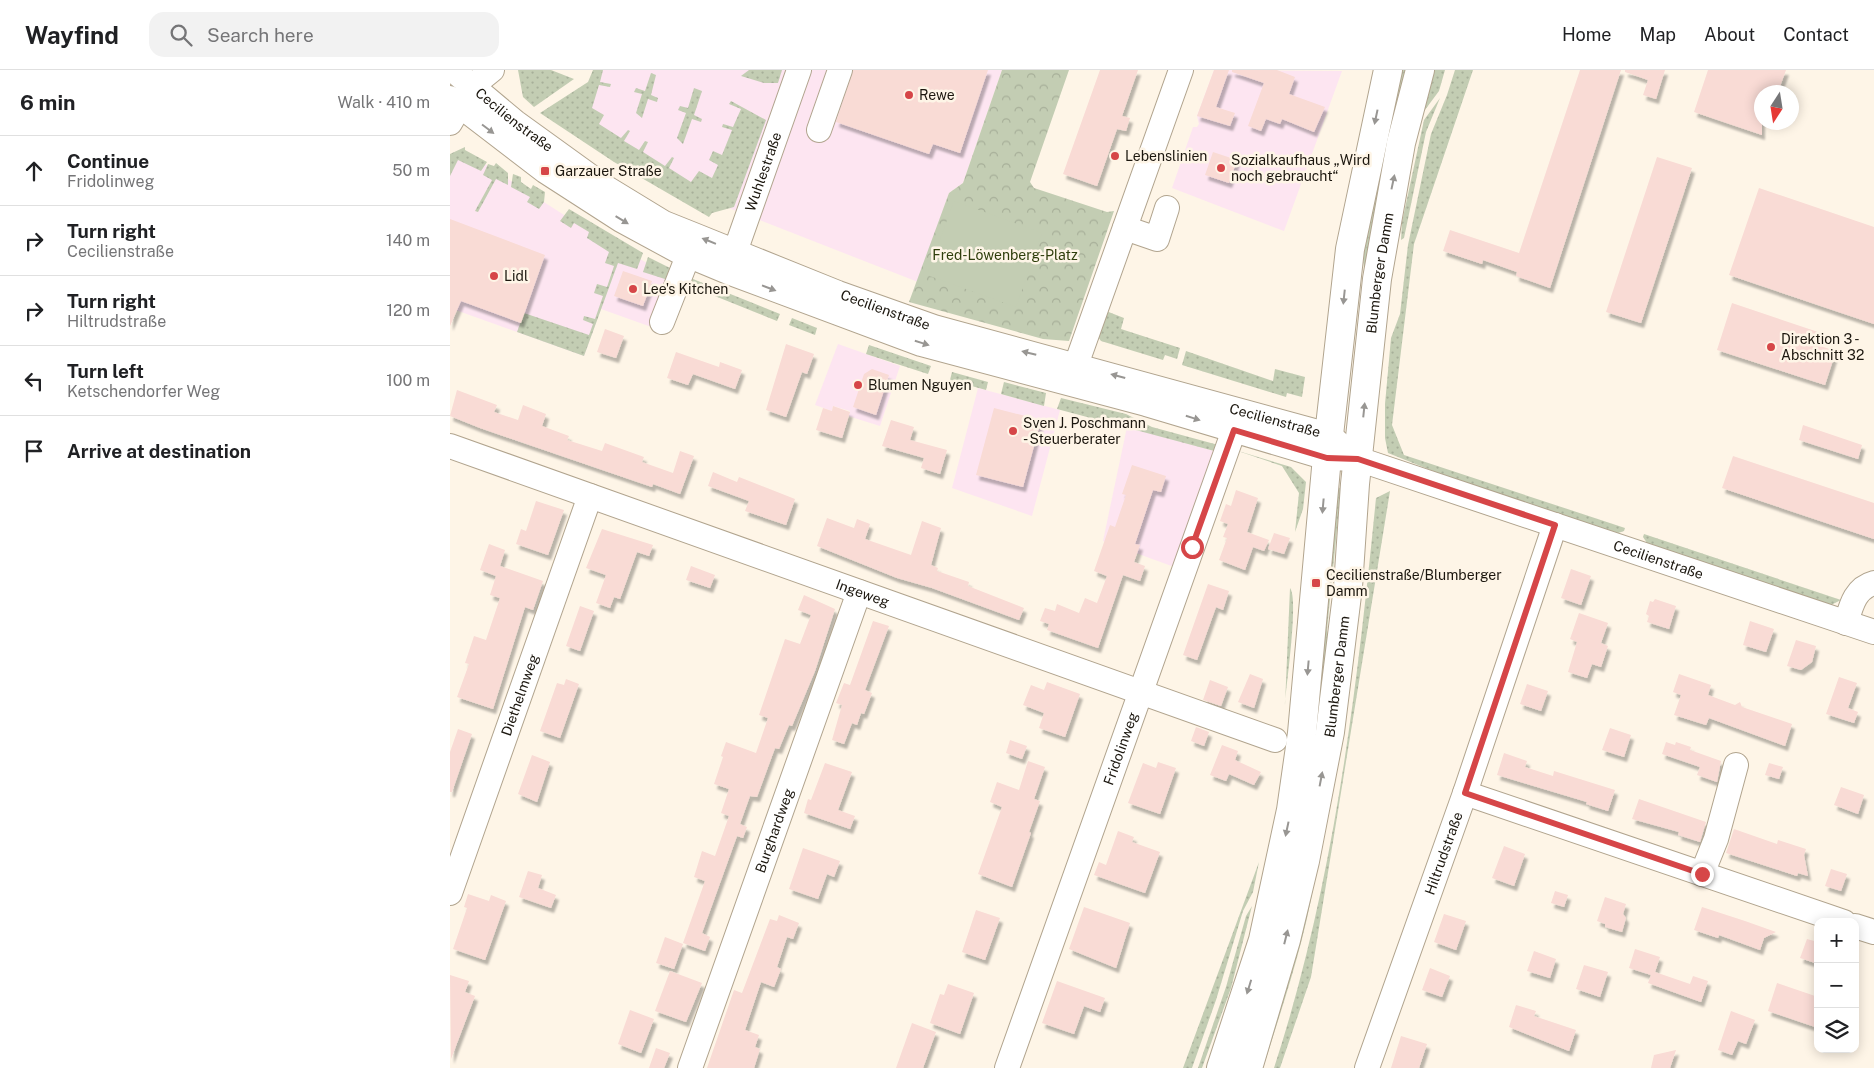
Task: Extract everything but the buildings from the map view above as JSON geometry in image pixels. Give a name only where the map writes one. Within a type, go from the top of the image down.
[{"type":"main road","name":"Blumberger Damm","points":[[1220,1068],[1263,940],[1291,810],[1302,733],[1328,446],[1350,249],[1388,70]]},
{"type":"main road","name":"Blumberger Damm","points":[[1248,1068],[1286,940],[1305,861],[1330,732],[1348,587],[1358,459],[1377,279],[1401,144],[1420,70]]},
{"type":"street","name":"Cecilienstraße","points":[[453,70],[460,97],[559,180],[654,239],[688,256],[732,262],[838,293],[934,327],[1076,365],[1328,446],[1358,459],[1874,632]]},
{"type":"street","points":[[460,97],[492,70]]},
{"type":"street","name":"Wuhlestraße","points":[[732,262],[799,70]]},
{"type":"street","points":[[818,130],[840,70]]},
{"type":"street","points":[[1076,365],[1182,70]]},
{"type":"street","name":"Cecilienstraße","points":[[460,97],[522,128],[626,200],[732,262],[921,344],[1146,404],[1234,430],[1328,446]]},
{"type":"street","points":[[1125,228],[1157,239],[1167,208]]},
{"type":"street","points":[[662,322],[688,256]]},
{"type":"street","name":"Fridolinweg","points":[[1006,1068],[1234,430]]},
{"type":"street","name":"Ingeweg","points":[[450,446],[1275,740]]},
{"type":"street","name":"Diethelmweg","points":[[450,893],[590,496]]},
{"type":"street","name":"Hiltrudstraße","points":[[1367,1068],[1465,793],[1555,525]]},
{"type":"street","points":[[1846,623],[1854,597],[1867,585],[1874,584]]},
{"type":"street","name":"Burghardweg","points":[[690,1068],[859,592]]},
{"type":"street","points":[[1702,874],[1716,839],[1736,765]]},
{"type":"street","points":[[1465,793],[1832,918]]},
{"type":"street","points":[[1859,927],[1874,932]]},
{"type":"shaded area","points":[[595,70],[1002,70],[963,183],[949,193],[918,282],[708,200],[578,120]]},
{"type":"shaded area","points":[[1214,70],[1342,71],[1284,231],[1172,188],[1193,127],[1197,127],[1199,124],[1197,116]]},
{"type":"shaded area","points":[[474,157],[575,222],[675,279],[657,329],[601,309],[584,356],[450,308],[450,158]]},
{"type":"shaded area","name":"Blumen Nguyen","points":[[838,344],[900,366],[880,426],[848,416],[850,411],[833,406],[832,411],[815,405]]},
{"type":"shaded area","points":[[978,388],[1060,410],[1032,516],[952,488]]},
{"type":"shaded area","points":[[1127,427],[1218,452],[1177,568],[1103,541]]},
{"type":"green space","points":[[518,70],[551,70],[574,79],[534,107],[523,97]]},
{"type":"green space","points":[[593,70],[603,70],[600,82],[611,84],[610,87],[599,85],[592,108],[604,115],[599,124],[621,138],[628,130],[630,131],[624,141],[639,150],[645,141],[648,142],[643,152],[665,166],[672,157],[674,158],[669,168],[691,182],[699,171],[712,178],[718,165],[709,160],[713,151],[722,155],[732,130],[722,127],[723,124],[733,127],[741,109],[729,104],[731,101],[766,120],[734,207],[712,213],[709,217],[614,162],[540,113],[588,82]]},
{"type":"green space","points":[[749,70],[782,70],[778,83],[764,83],[741,76]]},
{"type":"green space","name":"Fred-Löwenberg-Platz","points":[[1002,70],[1069,70],[1030,182],[1034,188],[1107,212],[1114,211],[1069,341],[1043,339],[909,302],[949,193],[963,183]]},
{"type":"green space","points":[[1397,70],[1410,70],[1356,404],[1349,403],[1364,269],[1362,242]]},
{"type":"green space","points":[[1430,70],[1445,70],[1439,91],[1419,117]]},
{"type":"green space","points":[[1455,70],[1473,70],[1414,244],[1392,425],[1404,455],[1625,528],[1624,531],[1618,533],[1453,479],[1388,453],[1385,438],[1385,404],[1391,338],[1400,314],[1408,245],[1431,134]]},
{"type":"green space","points":[[651,73],[656,75],[651,95],[658,98],[657,102],[648,99],[642,118],[636,113],[642,94],[634,92],[636,88],[645,91]]},
{"type":"green space","points":[[694,88],[702,91],[694,115],[702,119],[701,122],[692,119],[683,144],[677,138],[686,113],[678,110],[680,106],[688,108]]},
{"type":"green space","points":[[1440,98],[1426,132],[1404,238],[1401,240],[1402,222],[1424,120]]},
{"type":"green space","points":[[465,147],[465,150],[487,162],[481,171],[458,160],[450,176],[450,154]]},
{"type":"green space","points":[[1413,148],[1395,230],[1396,250],[1390,249]]},
{"type":"green space","points":[[496,163],[508,173],[508,185],[496,179],[478,212],[475,211],[492,180],[483,175],[488,164],[494,166]]},
{"type":"green space","points":[[513,174],[521,177],[521,182],[531,189],[533,185],[545,192],[544,202],[539,209],[527,202],[530,197],[511,187]]},
{"type":"green space","points":[[954,201],[1042,233],[1016,307],[927,275]]},
{"type":"green space","points":[[569,209],[643,253],[637,269],[618,263],[584,356],[517,332],[524,313],[589,335],[593,324],[583,320],[584,316],[595,319],[603,296],[594,293],[597,284],[607,287],[614,266],[605,263],[609,252],[587,238],[589,232],[574,223],[571,228],[560,221]]},
{"type":"green space","points":[[648,257],[672,269],[668,280],[643,272]]},
{"type":"green space","points":[[683,275],[780,314],[777,321],[680,282]]},
{"type":"green space","points":[[1106,311],[1124,318],[1121,329],[1180,348],[1177,359],[1165,355],[1163,360],[1101,341],[1098,337]]},
{"type":"green space","points":[[792,318],[817,328],[815,335],[789,325]]},
{"type":"green space","points":[[869,345],[931,366],[928,374],[866,354]]},
{"type":"green space","points":[[1186,351],[1273,381],[1275,369],[1305,377],[1302,397],[1287,393],[1286,397],[1182,365]]},
{"type":"green space","points":[[952,372],[988,382],[986,390],[950,380]]},
{"type":"green space","points":[[1004,382],[1046,393],[1044,406],[1001,394]]},
{"type":"green space","points":[[1061,398],[1126,414],[1152,427],[1222,446],[1218,452],[1057,409]]},
{"type":"green space","points":[[1235,450],[1291,467],[1306,482],[1303,509],[1295,532],[1299,493],[1282,466]]},
{"type":"green space","points":[[1334,487],[1341,488],[1327,630],[1330,654],[1319,738],[1259,987]]},
{"type":"green space","points":[[1390,491],[1311,977],[1280,1068],[1274,1068],[1295,999],[1328,857],[1351,714],[1376,498]]},
{"type":"green space","points":[[1644,534],[1841,600],[1831,605],[1647,543],[1643,537]]},
{"type":"green space","points":[[1290,588],[1293,625],[1285,705]]},
{"type":"green space","points":[[1259,862],[1253,892],[1243,911],[1216,1000],[1192,1068],[1183,1068]]},
{"type":"green space","points":[[1317,863],[1308,915],[1294,967],[1263,1068],[1257,1068]]},
{"type":"green space","points":[[1252,906],[1231,988],[1202,1068],[1198,1068],[1226,987],[1246,916]]},
{"type":"place","name":"Rewe","points":[[909,95]]},
{"type":"place","name":"Lebenslinien","points":[[1115,156]]},
{"type":"place","name":"Sozialkaufhaus „Wird noch gebraucht“","points":[[1221,168]]},
{"type":"place","name":"Garzauer Straße","points":[[545,171]]},
{"type":"place","name":"Lidl","points":[[494,276]]},
{"type":"place","name":"Lee's Kitchen","points":[[633,289]]},
{"type":"place","name":"Direktion 3 - Abschnitt 32","points":[[1771,347]]},
{"type":"place","name":"Blumen Nguyen","points":[[858,385]]},
{"type":"place","name":"Sven J. Poschmann - Steuerberater","points":[[1013,431]]},
{"type":"place","name":"Cecilienstraße/Blumberger Damm","points":[[1316,583]]},
{"type":"route","points":[[1192,547],[1234,430],[1327,458],[1358,459],[1555,525],[1465,793],[1702,874]]}]
